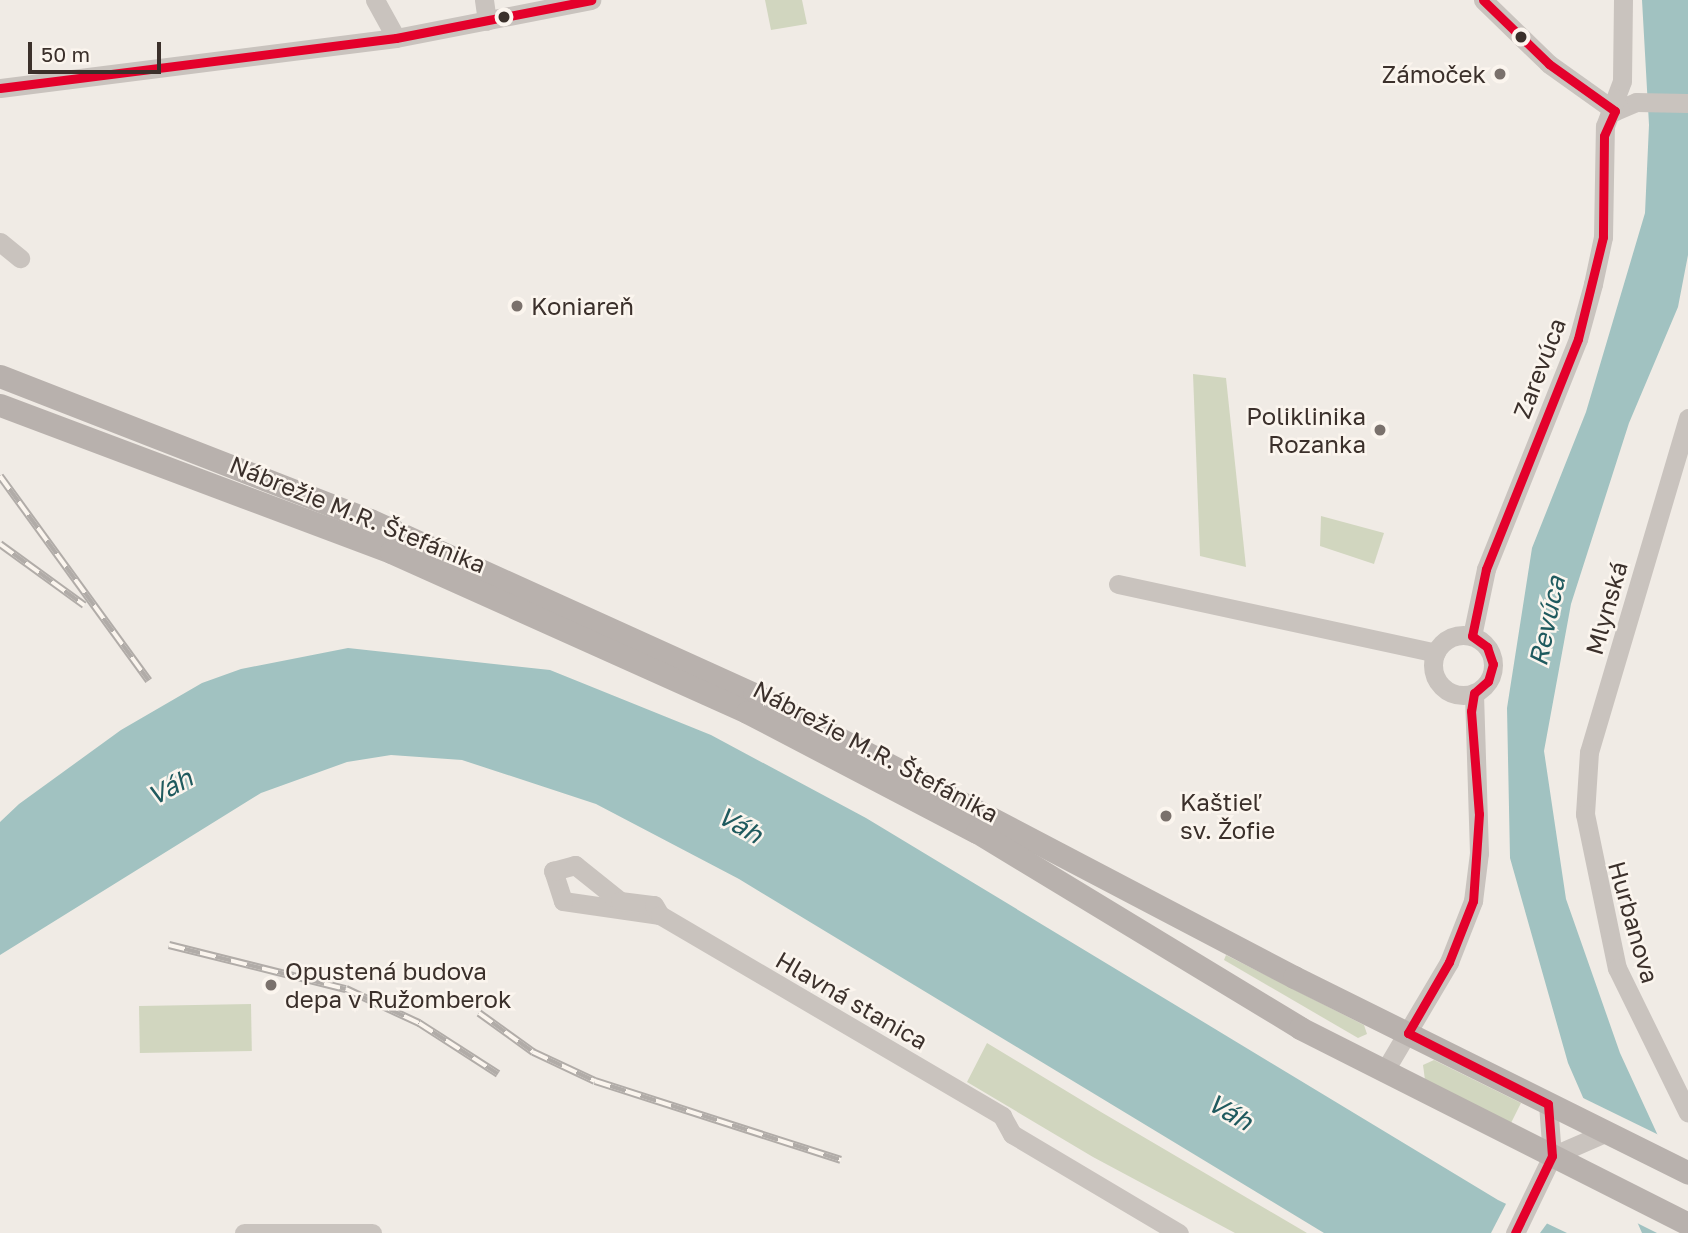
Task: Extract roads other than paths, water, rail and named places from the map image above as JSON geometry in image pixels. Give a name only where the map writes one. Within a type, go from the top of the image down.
[{"type":"main road","name":"Nábrežie M.R. Štefánika","points":[[0,376],[370,520],[684,661],[889,761],[1548,1104],[1596,1132],[1688,1172]]},
{"type":"main road","name":"Nábrežie M.R. Štefánika","points":[[0,405],[391,552],[747,712],[977,832],[1384,1072],[1688,1224]]},
{"type":"street","points":[[375,0],[396,38]]},
{"type":"street","points":[[484,0],[487,21]]},
{"type":"street","points":[[0,88],[396,38],[591,0]]},
{"type":"street","points":[[1483,0],[1549,64],[1615,111],[1645,102],[1688,103]]},
{"type":"street","name":"Zarevúca","points":[[1472,636],[1486,569],[1587,306],[1602,237],[1605,126],[1615,111],[1624,61],[1623,0]]},
{"type":"street","points":[[0,242],[20,258]]},
{"type":"street","name":"Mlynská","points":[[1586,814],[1589,752],[1688,418]]},
{"type":"street","points":[[1118,584],[1436,653]]},
{"type":"street","points":[[1472,636],[1487,647],[1493,664],[1488,681],[1474,693],[1444,687],[1434,668],[1436,653],[1451,638],[1472,636]]},
{"type":"street","points":[[1384,1072],[1450,962],[1473,901],[1479,853],[1474,693]]},
{"type":"street","name":"Hurbanova","points":[[1586,814],[1617,968],[1688,1114]]},
{"type":"street","name":"Hlavná stanica","points":[[660,915],[654,905],[620,901],[575,864],[553,871],[555,891],[564,901],[660,915],[1002,1116],[1012,1134],[1179,1233]]},
{"type":"street","points":[[1515,1233],[1538,1190],[1552,1156],[1548,1104]]},
{"type":"street","points":[[1552,1156],[1596,1132]]},
{"type":"street","points":[[244,1233],[372,1233]]},
{"type":"water","name":"Revúca","points":[[1642,0],[1688,0],[1688,255],[1678,307],[1629,423],[1571,604],[1544,751],[1566,899],[1620,1053],[1688,1201],[1688,1233],[1642,1233],[1568,1063],[1510,858],[1507,708],[1532,548],[1586,412],[1645,213],[1649,125]]},
{"type":"water","name":"Váh","points":[[348,648],[550,670],[711,735],[866,818],[1498,1200],[1567,1233],[1324,1233],[739,879],[596,804],[462,760],[391,755],[347,762],[261,793],[0,955],[0,822],[19,804],[121,730],[202,683],[241,669]]},
{"type":"railway","points":[[0,476],[149,681]]},
{"type":"railway","points":[[0,544],[84,605]]},
{"type":"railway","points":[[169,945],[346,989],[419,1023],[498,1074]]},
{"type":"railway","points":[[479,1013],[533,1052],[595,1081],[841,1160]]},
{"type":"place","name":"Zámoček","points":[[1500,74]]},
{"type":"place","name":"Koniareň","points":[[517,306]]},
{"type":"place","name":"Poliklinika Rozanka","points":[[1380,430]]},
{"type":"place","name":"Kaštieľ sv. Žofie","points":[[1166,816]]},
{"type":"place","name":"Opustená budova depa v Ružomberok","points":[[271,985]]}]
